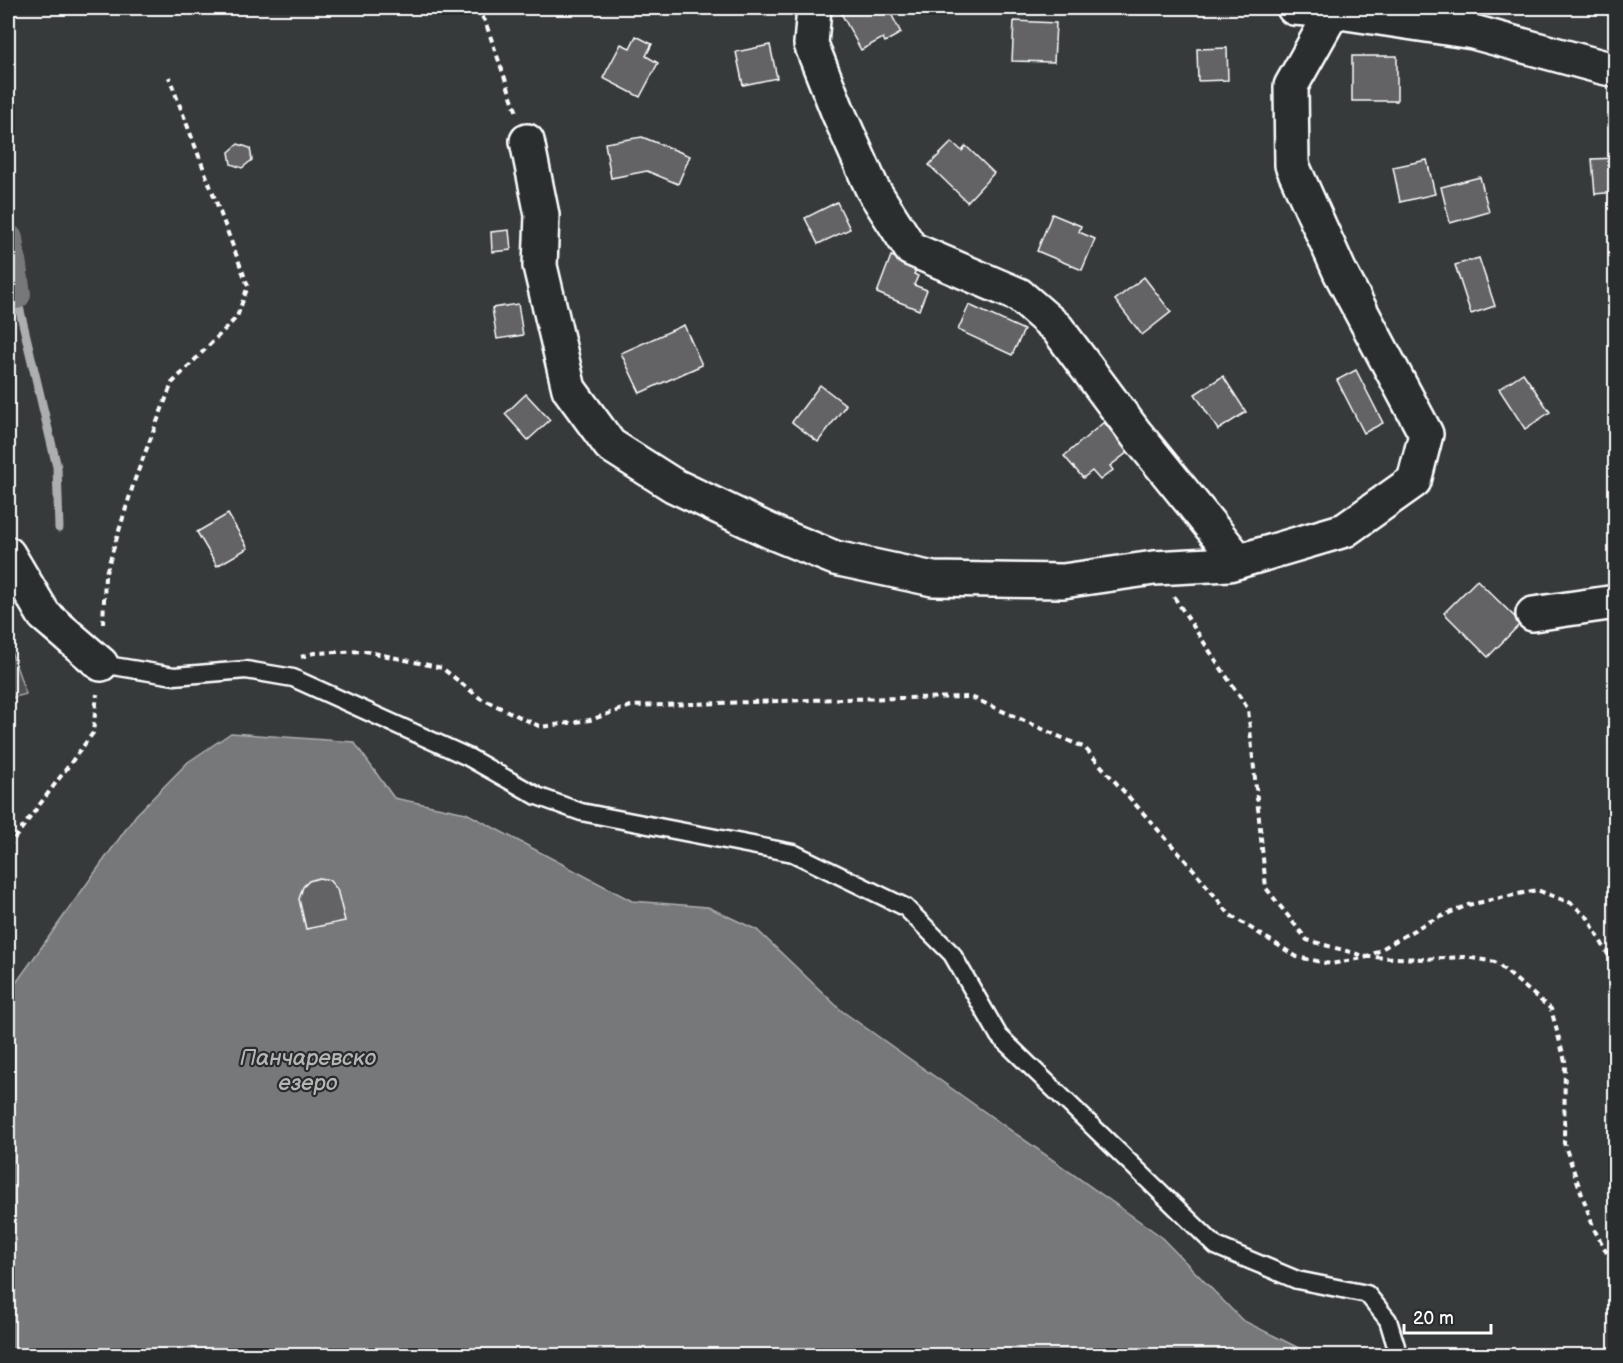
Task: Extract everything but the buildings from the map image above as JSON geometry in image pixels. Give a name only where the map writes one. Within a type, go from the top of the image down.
[{"type":"street","points":[[814,8],[811,44],[834,102],[872,188],[911,249],[1019,295],[1057,328],[1136,435],[1239,561]]},
{"type":"street","points":[[1293,8],[1333,11],[1473,32],[1616,70]]},
{"type":"street","points":[[527,141],[542,215],[540,266],[569,389],[610,445],[673,485],[777,534],[835,558],[933,579],[1063,581],[1154,568],[1229,564],[1345,530],[1414,481],[1426,434],[1340,272],[1292,165],[1290,86],[1333,11]]},
{"type":"street","points":[[8,554],[44,615],[100,664]]},
{"type":"street","points":[[1533,614],[1616,602]]},
{"type":"lane","points":[[100,664],[174,676],[246,669],[293,678],[468,757],[537,796],[582,812],[794,853],[905,907],[952,954],[999,1036],[1216,1246],[1297,1280],[1366,1294],[1388,1320],[1399,1356]]},
{"type":"path","points":[[477,8],[485,21],[527,141]]},
{"type":"path","points":[[8,847],[93,733],[105,576],[135,479],[172,383],[237,317],[249,286],[169,77]]},
{"type":"path","points":[[1154,568],[1248,709],[1266,888],[1307,940],[1368,957],[1426,923],[1468,905],[1537,890],[1571,903],[1588,918],[1616,969]]},
{"type":"path","points":[[255,671],[314,654],[365,651],[442,668],[480,698],[541,727],[590,720],[631,706],[971,697],[1085,748],[1194,870],[1230,915],[1297,957],[1331,964],[1368,957],[1424,959],[1465,957],[1495,962],[1551,1009],[1565,1061],[1564,1143],[1594,1228],[1616,1270]]},
{"type":"shaded area","points":[[8,643],[26,694],[8,699]]},
{"type":"water","name":"Панчаревско езеро","points":[[231,733],[354,742],[394,798],[466,813],[632,901],[708,907],[757,930],[842,1011],[1159,1235],[1242,1320],[1313,1355],[8,1356],[8,994],[136,815],[188,762]]},
{"type":"waterway","points":[[8,239],[16,294]]},
{"type":"waterway","points":[[16,294],[57,467],[59,528]]}]
